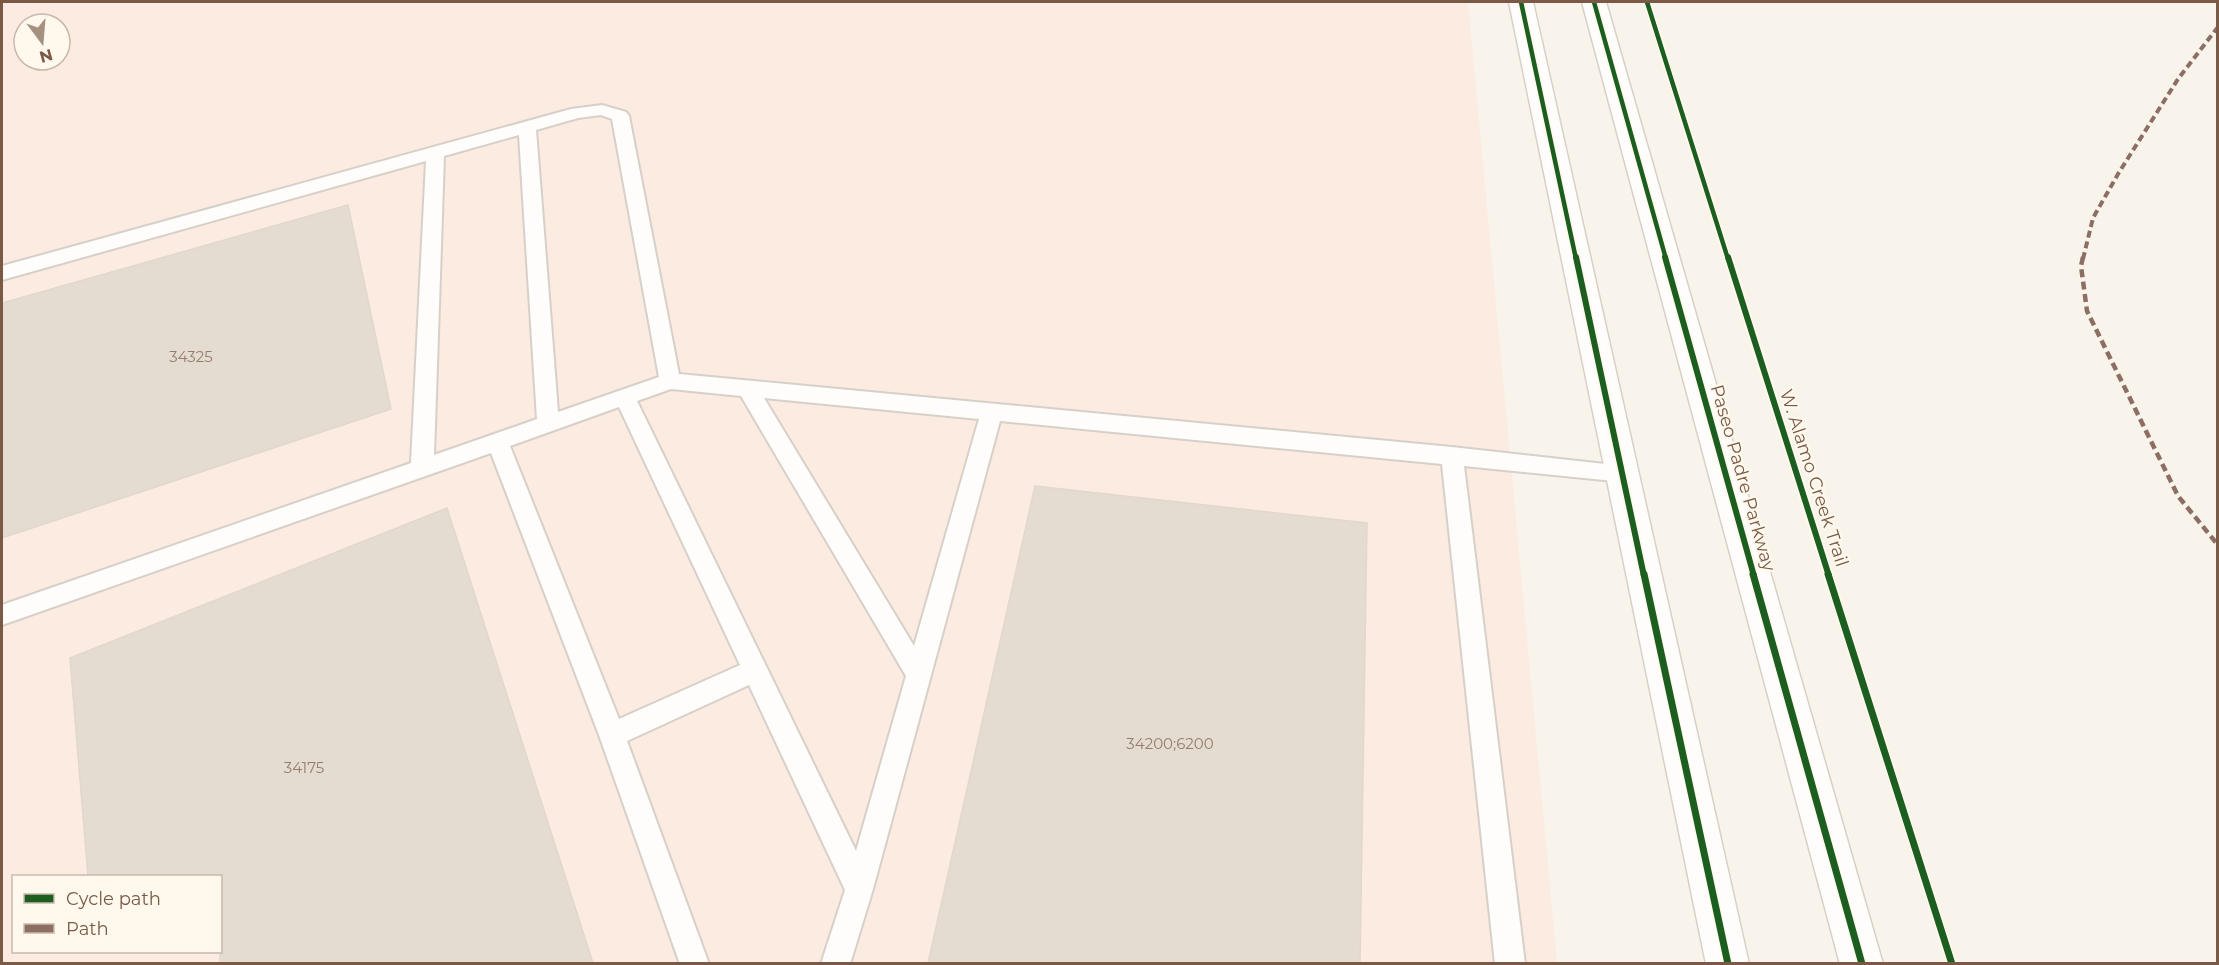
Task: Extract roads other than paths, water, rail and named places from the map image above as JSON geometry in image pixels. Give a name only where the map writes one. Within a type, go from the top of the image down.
[{"type":"main road","points":[[1521,2],[1728,963]]},
{"type":"main road","name":"Paseo Padre Parkway","points":[[1594,2],[1862,963]]},
{"type":"lane","points":[[2,273],[577,113],[602,110],[620,116],[670,381]]},
{"type":"lane","points":[[527,127],[548,424]]},
{"type":"lane","points":[[422,468],[435,152]]},
{"type":"lane","points":[[2,615],[670,381],[1624,473]]},
{"type":"lane","points":[[747,388],[919,676]]},
{"type":"lane","points":[[625,397],[859,889]]},
{"type":"lane","points":[[835,963],[859,889],[992,412]]},
{"type":"lane","points":[[497,441],[612,735],[695,963]]},
{"type":"lane","points":[[1452,456],[1510,963]]},
{"type":"lane","points":[[612,735],[755,670]]}]
